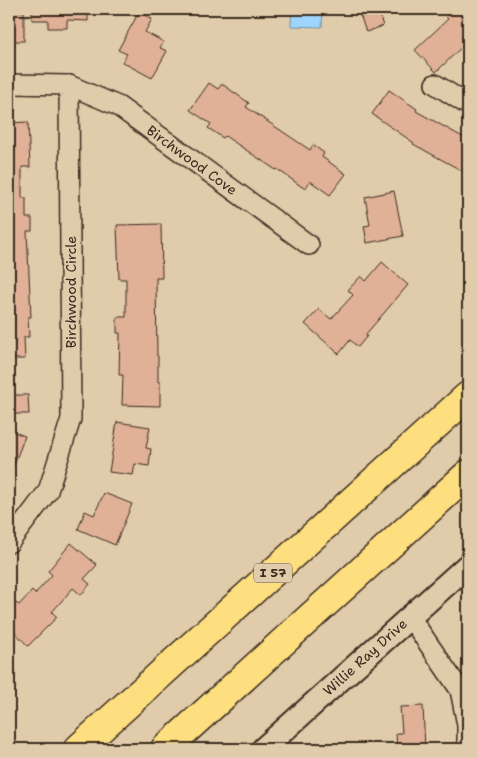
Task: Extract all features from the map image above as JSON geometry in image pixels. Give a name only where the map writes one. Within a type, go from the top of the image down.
[{"type":"highway","name":"I 57","points":[[78,749],[468,396]]},
{"type":"highway","points":[[165,749],[468,474]]},
{"type":"street","points":[[9,84],[69,85]]},
{"type":"street","points":[[435,84],[466,101]]},
{"type":"street","name":"Birchwood Cove","points":[[69,85],[118,106],[309,245]]},
{"type":"street","name":"Birchwood Circle","points":[[9,543],[48,491],[71,419],[69,85]]},
{"type":"street","name":"Willie Ray Drive","points":[[263,749],[468,565]]},
{"type":"street","points":[[410,617],[460,690],[467,725],[467,749]]},
{"type":"water","points":[[292,9],[323,9],[322,27],[291,26]]},
{"type":"building","points":[[32,9],[88,9],[88,21],[67,20],[67,28],[48,28],[48,20],[32,20]]},
{"type":"building","points":[[358,9],[377,9],[383,26],[366,32]]},
{"type":"building","points":[[455,9],[468,9],[468,41],[436,72],[415,50],[448,19],[446,17]]},
{"type":"building","points":[[9,11],[24,11],[24,41],[9,41]]},
{"type":"building","points":[[139,12],[152,19],[145,32],[164,42],[160,48],[167,51],[152,78],[122,62],[127,54],[118,50]]},
{"type":"building","points":[[209,83],[218,89],[222,84],[249,103],[246,107],[310,150],[313,145],[324,153],[322,157],[346,174],[330,195],[310,181],[305,189],[225,136],[223,138],[208,128],[211,124],[190,110]]},
{"type":"building","points":[[389,90],[417,109],[416,111],[468,140],[468,174],[413,144],[372,114]]},
{"type":"building","points":[[28,122],[30,167],[22,167],[22,198],[26,198],[26,218],[32,218],[32,231],[27,231],[31,317],[28,317],[29,337],[24,337],[25,359],[9,359],[9,123]]},
{"type":"building","points":[[394,191],[403,236],[367,243],[364,226],[370,225],[365,197]]},
{"type":"building","points":[[161,224],[162,278],[156,278],[160,406],[122,405],[123,375],[119,375],[120,333],[117,333],[117,317],[126,317],[126,279],[119,279],[117,225]]},
{"type":"building","points":[[382,262],[408,285],[366,334],[367,336],[358,347],[350,340],[339,354],[305,324],[319,309],[331,319],[353,295],[348,290],[361,276],[366,281]]},
{"type":"building","points":[[9,395],[28,395],[29,414],[9,414]]},
{"type":"building","points":[[117,422],[150,427],[146,448],[151,449],[149,466],[135,464],[133,475],[109,472]]},
{"type":"building","points":[[9,430],[25,436],[10,475],[9,475]]},
{"type":"building","points":[[104,493],[132,504],[115,545],[78,529],[85,511],[94,515]]},
{"type":"building","points":[[71,543],[97,565],[84,579],[90,584],[81,595],[73,588],[52,612],[57,617],[28,646],[9,626],[9,610],[16,603],[19,605],[32,591],[35,594],[52,575],[48,571]]},
{"type":"building","points":[[423,706],[425,748],[397,749],[396,733],[402,733],[400,707]]}]
